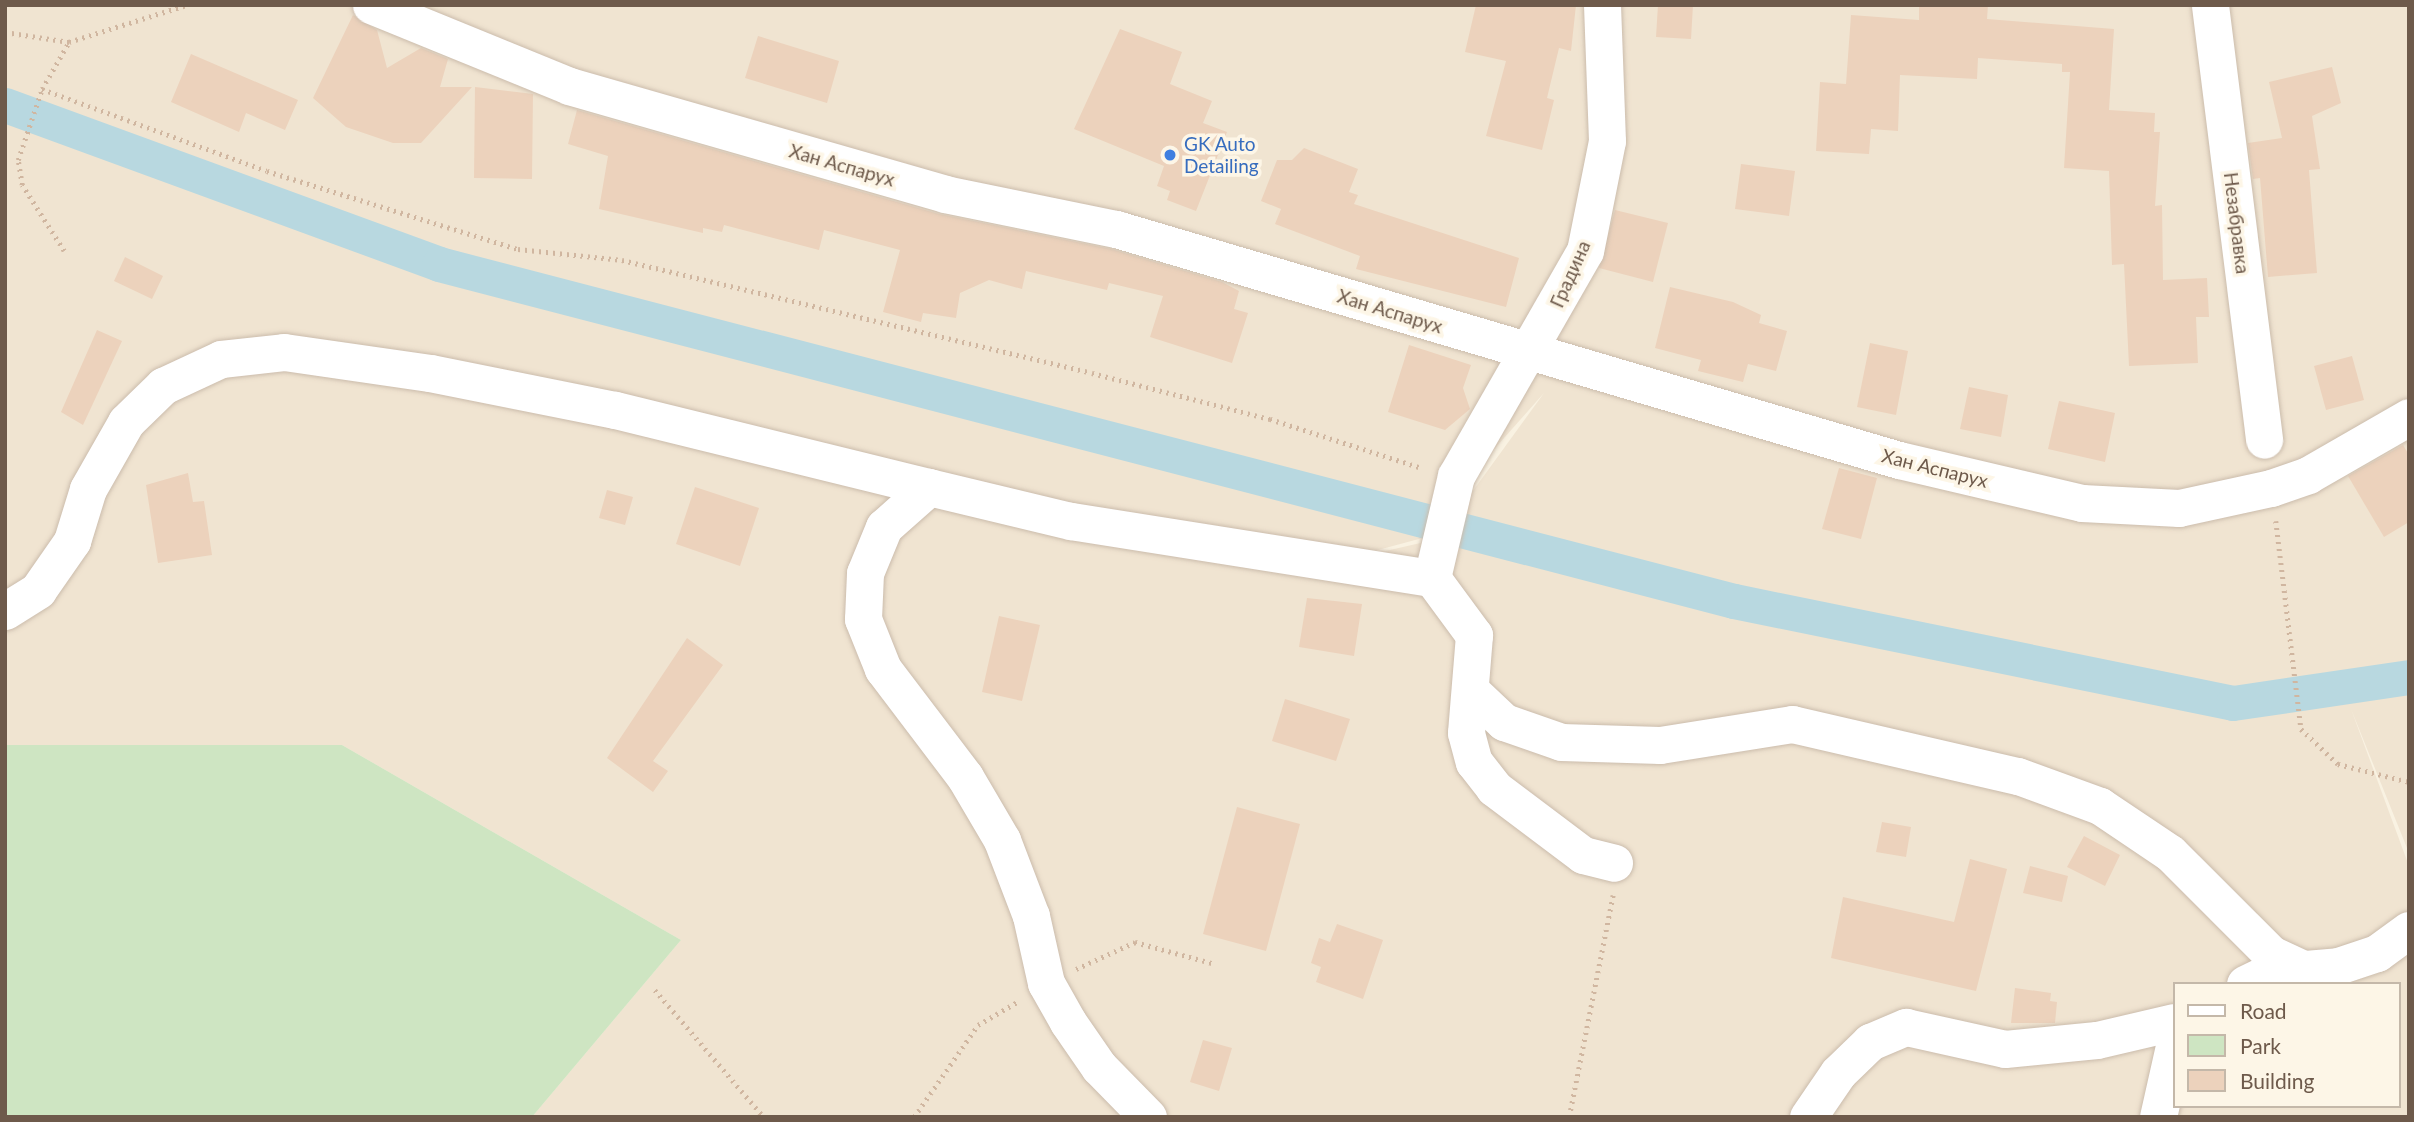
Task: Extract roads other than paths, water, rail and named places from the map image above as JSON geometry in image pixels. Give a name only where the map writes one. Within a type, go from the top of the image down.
[{"type":"street","name":"Хан Аспарух","points":[[371,5],[569,86],[945,194],[1129,232],[1530,354],[1899,460],[2082,503],[2179,508],[2271,488],[2308,475],[2409,418]]},
{"type":"street","name":"Градина","points":[[1432,578],[1456,476],[1530,354],[1585,251],[1607,141],[1602,5]]},
{"type":"street","name":"Незабравка","points":[[2210,5],[2264,440]]},
{"type":"street","points":[[5,611],[38,590],[72,541],[88,489],[126,422],[163,386],[221,359],[284,352],[430,373],[615,410],[1071,521],[1432,578],[1474,635],[1466,733],[1474,762],[1494,788],[1583,855],[1614,863]]},
{"type":"street","points":[[929,487],[884,527],[865,573],[863,619],[883,669],[965,777],[1002,839],[1031,916],[1046,984],[1099,1067],[1148,1117]]},
{"type":"street","points":[[1470,690],[1504,722],[1562,741],[1660,745],[1792,724],[2018,776],[2099,806],[2171,853],[2271,954],[2303,969]]},
{"type":"street","points":[[2249,982],[2270,972],[2303,969],[2376,953],[2409,930]]},
{"type":"street","points":[[1808,1117],[1838,1073],[1870,1042],[1906,1027],[2005,1049],[2097,1040],[2172,1022]]},
{"type":"street","points":[[2158,1117],[2172,1055]]},
{"type":"waterway","points":[[5,105],[439,264],[1734,601],[2233,703],[2409,677]]},
{"type":"place","name":"GK Auto Detailing","points":[[1170,155]]}]
